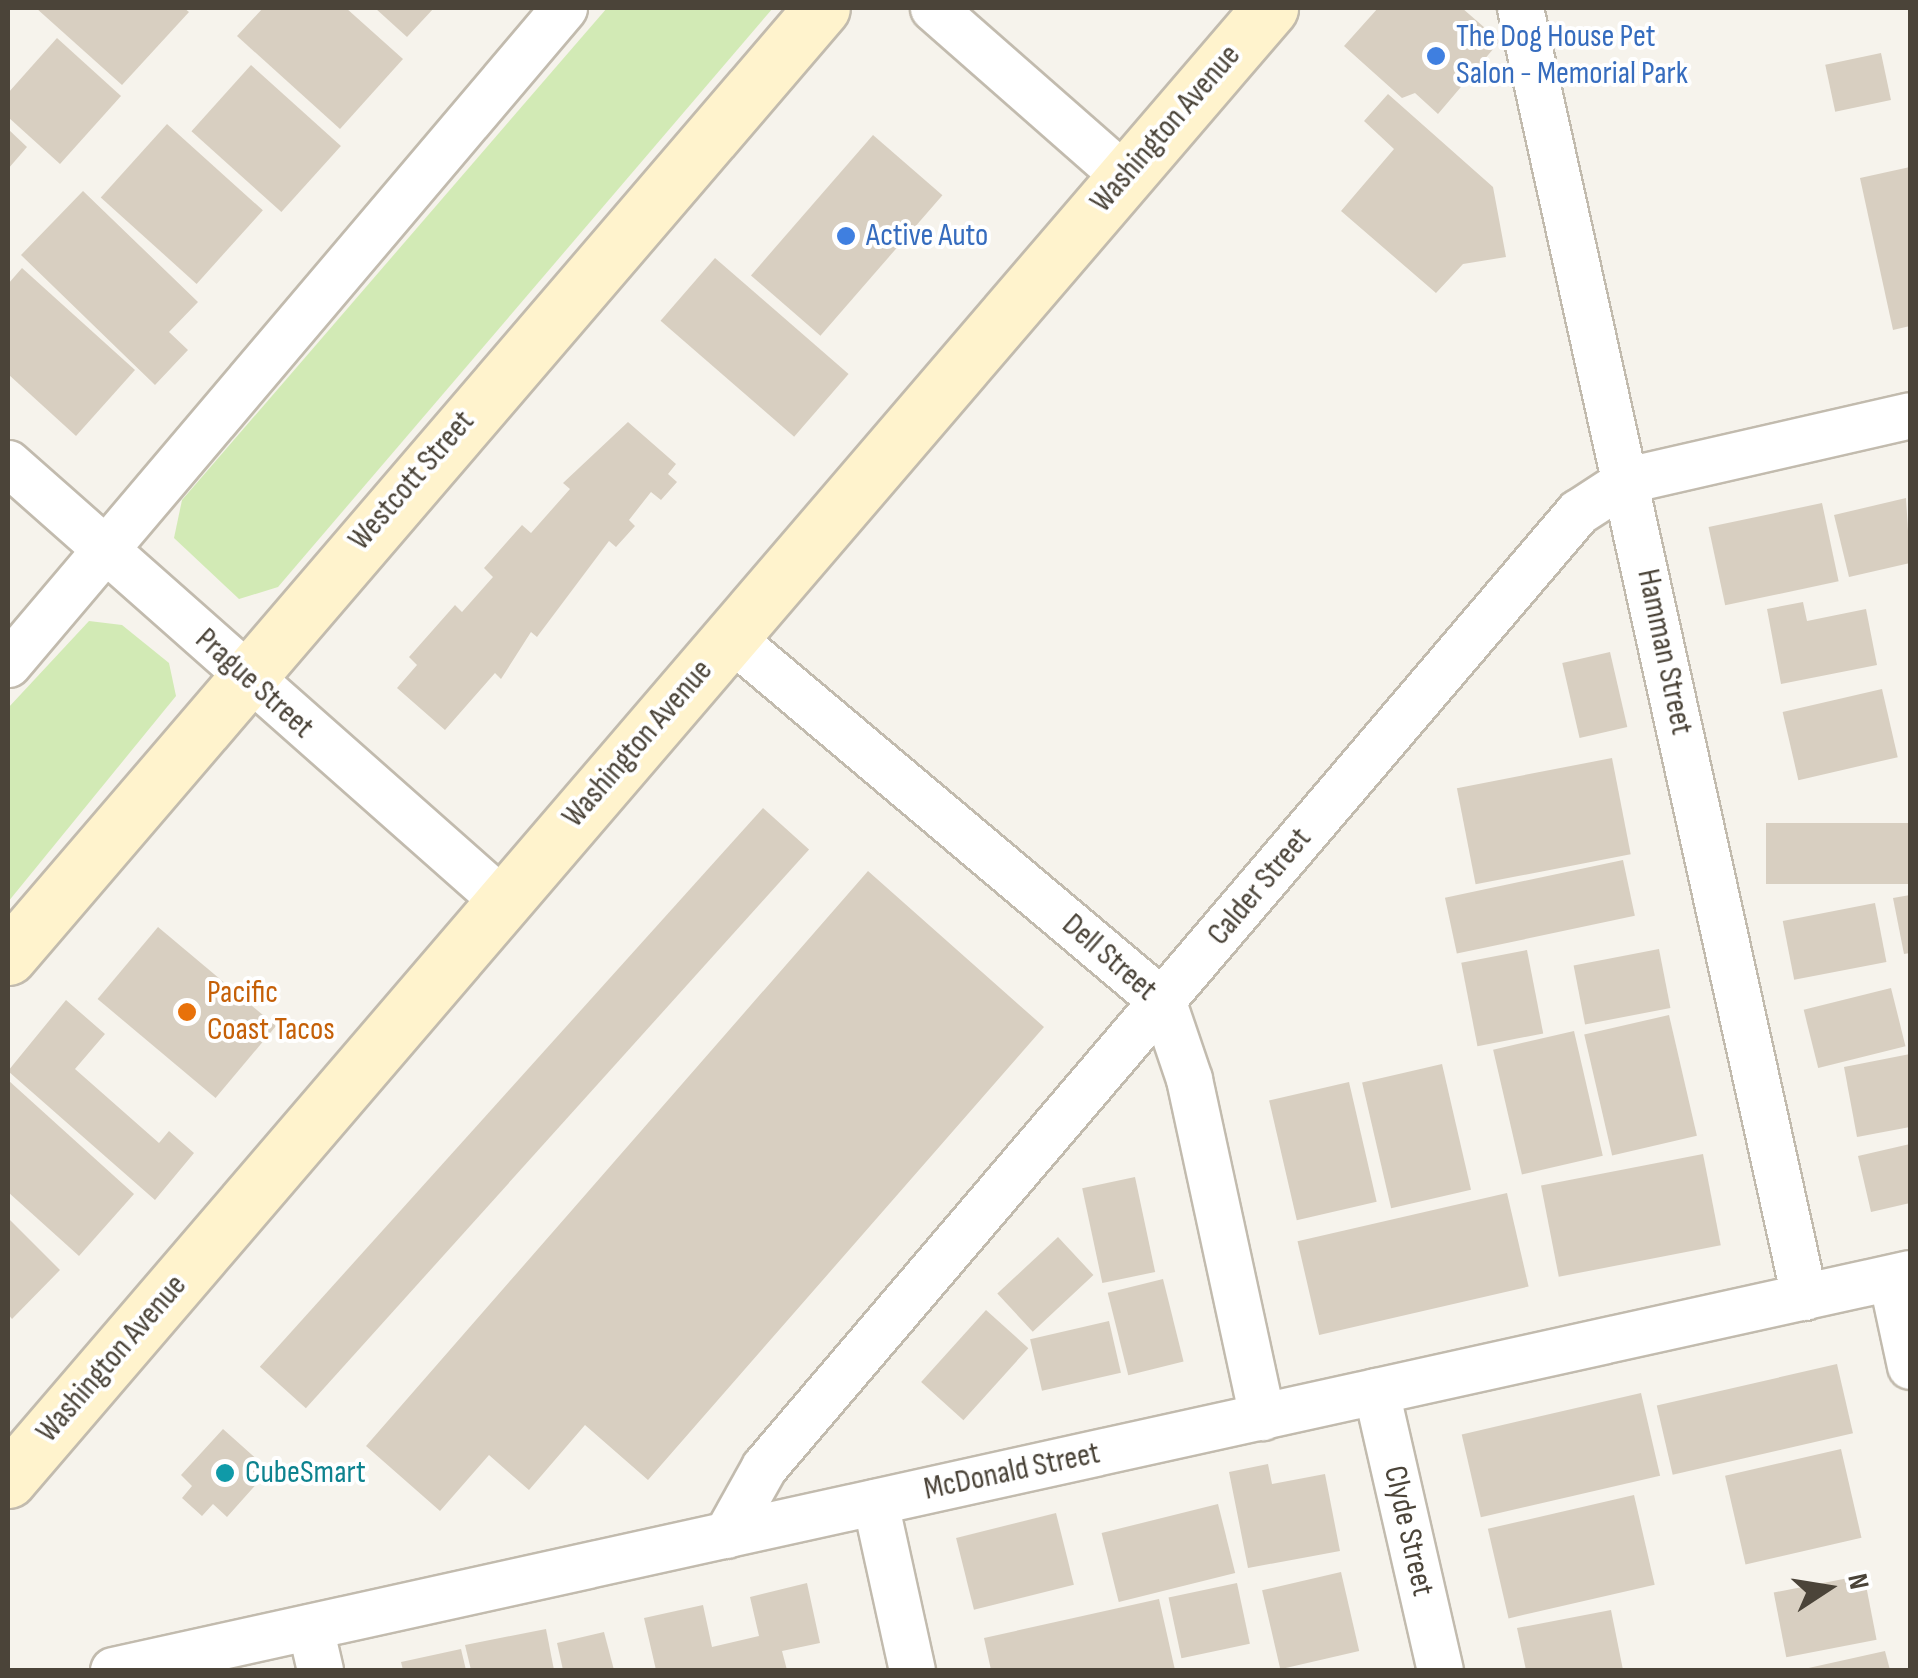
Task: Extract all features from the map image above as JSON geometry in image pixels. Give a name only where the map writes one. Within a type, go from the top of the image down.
[{"type":"main road","name":"Westcott Street","points":[[8,958],[243,676],[822,8]]},
{"type":"main road","name":"Washington Avenue","points":[[8,1480],[1270,8]]},
{"type":"street","points":[[8,664],[564,8]]},
{"type":"street","points":[[932,8],[1124,176]]},
{"type":"street","name":"Hamman Street","points":[[1520,8],[1804,1297]]},
{"type":"street","name":"Calder Street","points":[[726,1535],[764,1466],[1578,512],[1627,480],[1910,415]]},
{"type":"street","name":"Prague Street","points":[[8,463],[243,676],[504,901]]},
{"type":"street","name":"Dell Street","points":[[730,638],[1163,1002],[1262,1417]]},
{"type":"street","points":[[1901,1276],[1910,1366]]},
{"type":"street","name":"McDonald Street","points":[[113,1670],[1901,1276]]},
{"type":"street","name":"Clyde Street","points":[[1376,1391],[1440,1670]]},
{"type":"street","points":[[874,1502],[912,1670]]},
{"type":"street","points":[[310,1626],[320,1670]]},
{"type":"green space","points":[[607,8],[773,8],[278,587],[239,599],[174,538],[182,500]]},
{"type":"green space","points":[[89,621],[122,625],[169,663],[176,696],[8,902],[8,708]]},
{"type":"building","points":[[36,8],[184,8],[189,12],[122,85]]},
{"type":"building","points":[[263,8],[346,8],[403,59],[340,129],[237,36]]},
{"type":"building","points":[[375,8],[434,8],[407,37]]},
{"type":"building","points":[[1378,8],[1462,8],[1500,41],[1438,114],[1415,93],[1402,98],[1344,46]]},
{"type":"building","points":[[57,38],[121,96],[60,164],[8,117],[8,93]]},
{"type":"building","points":[[1881,53],[1891,100],[1835,112],[1825,65]]},
{"type":"building","points":[[251,65],[341,146],[281,212],[191,131]]},
{"type":"building","points":[[1388,94],[1493,187],[1506,257],[1463,264],[1436,293],[1341,211],[1394,149],[1364,121]]},
{"type":"building","points":[[167,124],[263,210],[197,284],[101,198]]},
{"type":"building","points":[[8,129],[27,147],[8,169]]},
{"type":"building","name":"Active Auto","points":[[873,135],[942,195],[820,336],[751,275]]},
{"type":"building","points":[[1910,167],[1910,326],[1893,330],[1860,178]]},
{"type":"building","points":[[83,191],[198,302],[169,332],[188,350],[155,385],[21,255]]},
{"type":"building","points":[[715,258],[849,374],[794,437],[661,321]]},
{"type":"building","points":[[22,268],[135,370],[76,436],[8,374],[8,284]]},
{"type":"building","points":[[628,422],[676,464],[668,474],[677,482],[661,500],[651,492],[629,520],[635,526],[616,547],[609,541],[537,637],[531,632],[501,679],[495,673],[445,730],[397,688],[417,665],[409,657],[455,605],[462,612],[493,577],[484,568],[522,525],[531,533],[570,489],[563,483]]},
{"type":"building","points":[[1906,498],[1910,563],[1849,577],[1834,515]]},
{"type":"building","points":[[1822,503],[1839,581],[1725,605],[1709,527]]},
{"type":"building","points":[[1803,602],[1807,621],[1866,609],[1877,665],[1781,684],[1767,609]]},
{"type":"building","points":[[1610,652],[1627,727],[1580,738],[1562,663]]},
{"type":"building","points":[[1882,689],[1898,757],[1798,780],[1783,712]]},
{"type":"building","points":[[1612,758],[1631,854],[1476,884],[1457,788]]},
{"type":"building","points":[[763,808],[809,849],[306,1408],[260,1367]]},
{"type":"building","points":[[1766,823],[1910,823],[1910,884],[1766,884]]},
{"type":"building","points":[[1623,860],[1635,916],[1457,954],[1445,898]]},
{"type":"building","points":[[868,871],[1044,1027],[648,1480],[585,1425],[529,1490],[489,1455],[440,1511],[366,1446]]},
{"type":"building","points":[[1910,895],[1910,953],[1904,954],[1893,898]]},
{"type":"building","points":[[1875,903],[1886,962],[1794,980],[1783,921]]},
{"type":"building","name":"Pacific Coast Tacos","points":[[158,927],[276,1026],[216,1098],[98,999]]},
{"type":"building","points":[[1659,949],[1670,1008],[1585,1024],[1574,966]]},
{"type":"building","points":[[1527,950],[1543,1033],[1477,1046],[1461,963]]},
{"type":"building","points":[[1891,988],[1906,1046],[1818,1068],[1804,1010]]},
{"type":"building","points":[[66,1000],[105,1034],[75,1069],[159,1143],[169,1131],[194,1153],[155,1200],[8,1071]]},
{"type":"building","points":[[1669,1015],[1697,1136],[1612,1155],[1584,1035]]},
{"type":"building","points":[[1574,1031],[1603,1156],[1522,1174],[1493,1050]]},
{"type":"building","points":[[1910,1054],[1910,1127],[1857,1137],[1844,1067]]},
{"type":"building","points":[[1442,1064],[1471,1190],[1391,1208],[1362,1082]]},
{"type":"building","points":[[8,1080],[134,1194],[79,1256],[8,1192]]},
{"type":"building","points":[[1349,1082],[1377,1202],[1297,1220],[1269,1100]]},
{"type":"building","points":[[1910,1144],[1910,1203],[1871,1212],[1858,1156]]},
{"type":"building","points":[[1703,1154],[1721,1245],[1559,1277],[1541,1185]]},
{"type":"building","points":[[1135,1177],[1155,1272],[1102,1283],[1082,1188]]},
{"type":"building","points":[[1507,1193],[1529,1287],[1319,1335],[1298,1241]]},
{"type":"building","points":[[8,1218],[60,1270],[12,1319],[8,1314]]},
{"type":"building","points":[[1058,1237],[1093,1275],[1033,1332],[997,1294]]},
{"type":"building","points":[[1163,1279],[1184,1361],[1128,1375],[1108,1293]]},
{"type":"building","points":[[986,1310],[1028,1348],[963,1420],[921,1382]]},
{"type":"building","points":[[1109,1321],[1121,1373],[1042,1391],[1030,1339]]},
{"type":"building","points":[[1837,1364],[1853,1433],[1673,1475],[1657,1406]]},
{"type":"building","points":[[1641,1393],[1660,1476],[1481,1517],[1462,1434]]},
{"type":"building","name":"CubeSmart","points":[[223,1429],[269,1470],[227,1517],[213,1504],[202,1516],[182,1498],[192,1486],[181,1475]]},
{"type":"building","points":[[1841,1449],[1861,1538],[1746,1564],[1725,1476]]},
{"type":"building","points":[[1268,1464],[1272,1484],[1325,1474],[1340,1551],[1248,1568],[1229,1472]]},
{"type":"building","points":[[1634,1495],[1655,1585],[1509,1618],[1488,1529]]},
{"type":"building","points":[[1218,1504],[1235,1573],[1119,1602],[1102,1533]]},
{"type":"building","points":[[1056,1513],[1074,1585],[974,1610],[956,1538]]},
{"type":"building","points":[[1341,1572],[1359,1651],[1280,1669],[1262,1590]]},
{"type":"building","points":[[1864,1575],[1877,1640],[1786,1657],[1774,1593]]},
{"type":"building","points":[[807,1583],[820,1643],[782,1651],[787,1670],[656,1670],[644,1618],[703,1605],[712,1647],[759,1636],[750,1597]]},
{"type":"building","points":[[1237,1583],[1250,1644],[1181,1658],[1169,1598]]},
{"type":"building","points":[[1159,1599],[1175,1670],[991,1670],[984,1638]]},
{"type":"building","points":[[1611,1610],[1623,1670],[1526,1670],[1517,1628]]},
{"type":"building","points":[[546,1629],[554,1670],[471,1670],[465,1645]]},
{"type":"building","points":[[604,1632],[614,1670],[563,1670],[557,1643]]},
{"type":"building","points":[[461,1649],[466,1670],[403,1670],[401,1662]]},
{"type":"building","points":[[1885,1651],[1890,1670],[1804,1670],[1804,1669]]},
{"type":"place","name":"The Dog House Pet Salon - Memorial Park","points":[[1436,56]]},
{"type":"place","name":"Active Auto","points":[[846,236]]},
{"type":"place","name":"Pacific Coast Tacos","points":[[187,1012]]},
{"type":"place","name":"CubeSmart","points":[[225,1473]]}]
